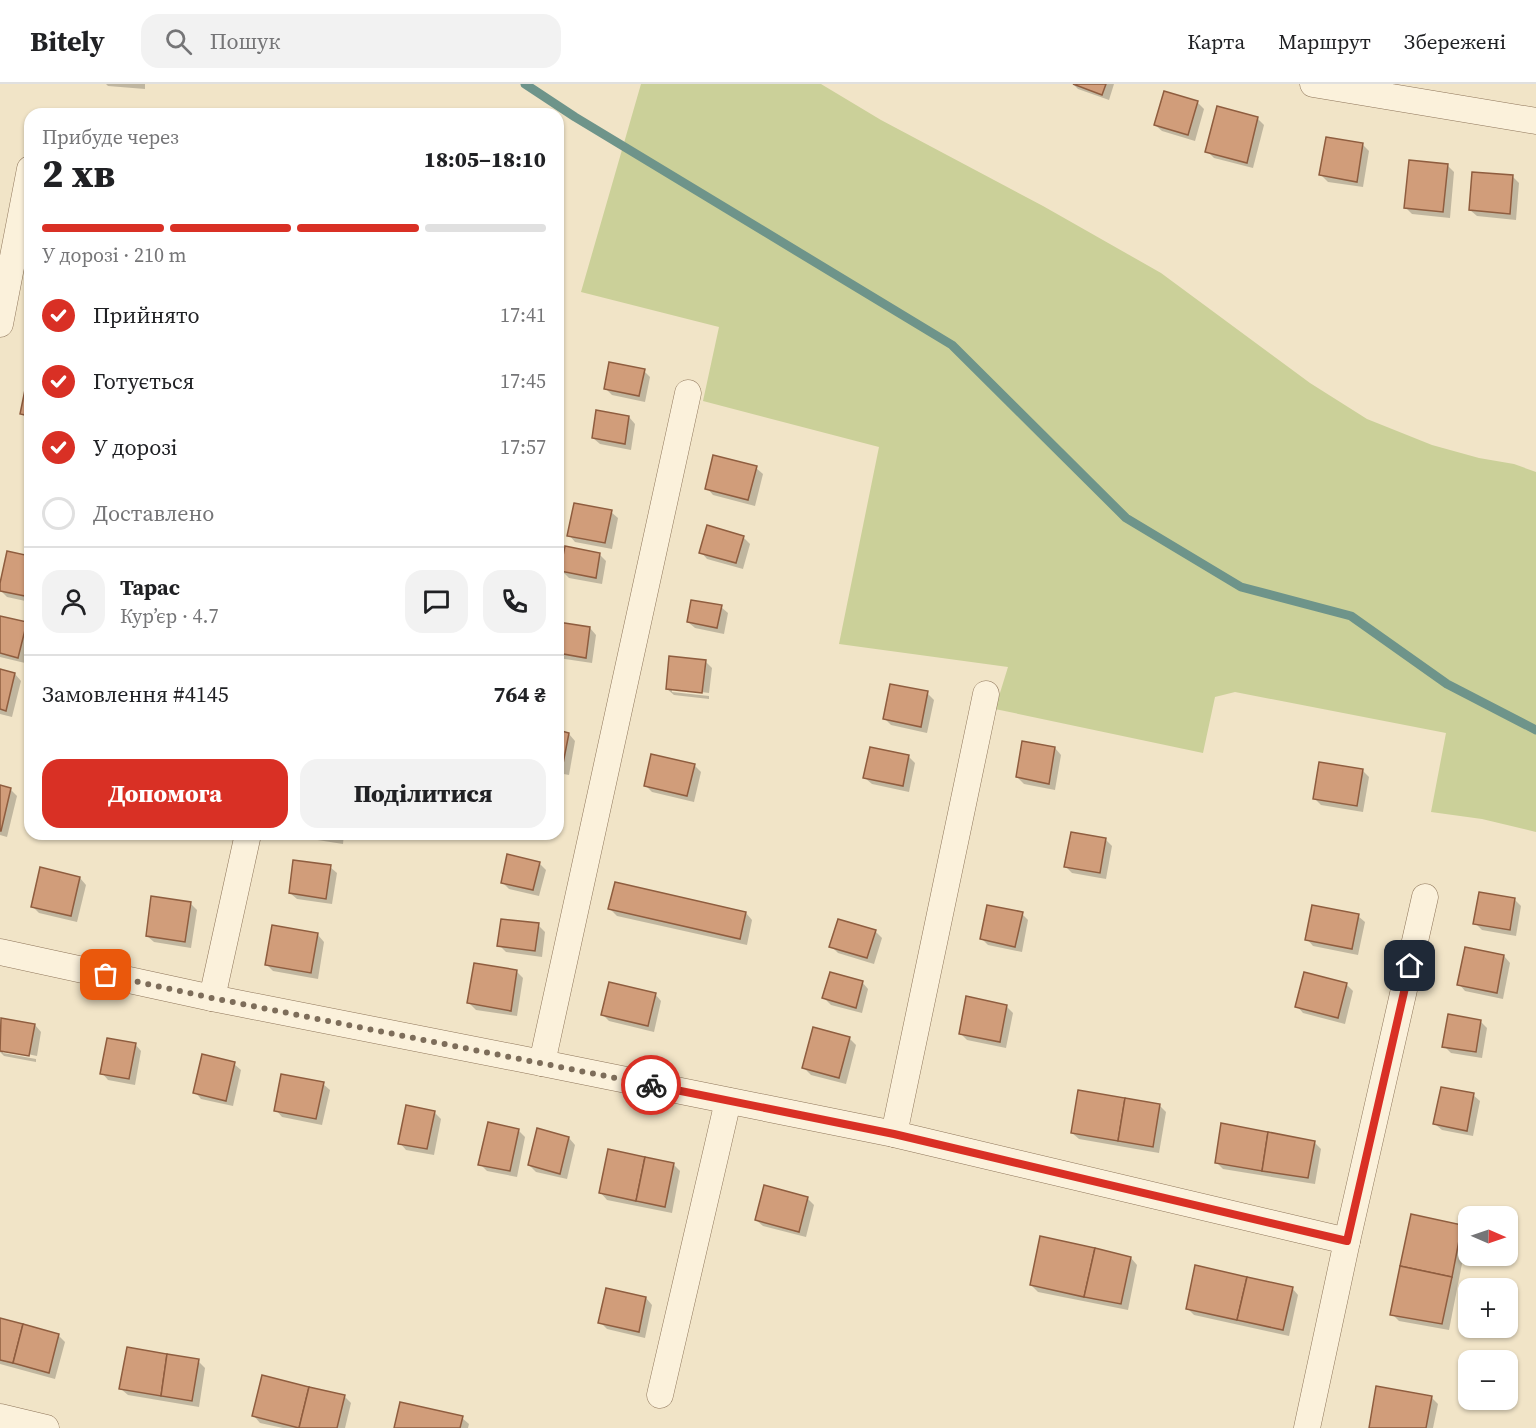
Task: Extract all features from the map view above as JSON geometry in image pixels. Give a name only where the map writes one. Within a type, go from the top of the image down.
[{"type":"street","points":[[1313,84],[1536,121]]},
{"type":"street","points":[[0,324],[24,200]]},
{"type":"street","points":[[542,1063],[688,393]]},
{"type":"street","points":[[894,1134],[986,694]]},
{"type":"street","points":[[212,998],[247,840]]},
{"type":"street","points":[[1307,1428],[1425,897]]},
{"type":"street","points":[[0,952],[212,998],[894,1134],[1347,1241]]},
{"type":"street","points":[[660,1395],[728,1101]]},
{"type":"street","points":[[0,1417],[46,1428]]},
{"type":"green space","points":[[641,84],[821,84],[881,120],[1043,206],[1161,273],[1310,383],[1367,419],[1432,445],[1479,458],[1514,464],[1536,472],[1536,832],[1482,819],[1431,812],[1446,733],[1235,692],[1215,697],[1203,753],[995,709],[1008,667],[839,644],[879,447],[703,401],[719,327],[581,292]]},
{"type":"building","points":[[1073,84],[1106,84],[1102,95]]},
{"type":"building","points":[[1164,91],[1198,101],[1188,135],[1154,125]]},
{"type":"building","points":[[1217,106],[1258,117],[1247,163],[1205,152]]},
{"type":"building","points":[[1326,137],[1363,143],[1357,182],[1319,175]]},
{"type":"building","points":[[1409,160],[1448,164],[1443,212],[1404,208]]},
{"type":"building","points":[[1472,172],[1513,175],[1510,214],[1469,210]]},
{"type":"building","points":[[609,362],[645,369],[639,396],[604,389]]},
{"type":"building","points":[[24,395],[24,415],[20,414]]},
{"type":"building","points":[[596,410],[629,416],[625,444],[592,438]]},
{"type":"building","points":[[713,455],[757,466],[748,500],[705,489]]},
{"type":"building","points":[[574,503],[612,510],[605,543],[567,536]]},
{"type":"building","points":[[707,525],[744,536],[736,563],[699,553]]},
{"type":"building","points":[[565,546],[600,553],[596,578],[564,572]]},
{"type":"building","points":[[7,551],[24,555],[24,596],[0,591]]},
{"type":"building","points":[[691,600],[722,605],[717,628],[687,622]]},
{"type":"building","points":[[0,616],[24,621],[24,634],[18,658],[0,653]]},
{"type":"building","points":[[564,623],[590,627],[586,658],[564,654]]},
{"type":"building","points":[[669,656],[706,660],[702,693],[666,689]]},
{"type":"building","points":[[0,669],[15,673],[6,711],[0,709]]},
{"type":"building","points":[[890,684],[928,691],[921,727],[883,719]]},
{"type":"building","points":[[564,732],[569,733],[564,759]]},
{"type":"building","points":[[1022,741],[1055,747],[1049,784],[1016,777]]},
{"type":"building","points":[[870,747],[909,755],[903,786],[863,778]]},
{"type":"building","points":[[651,754],[695,764],[687,796],[644,786]]},
{"type":"building","points":[[1319,762],[1363,769],[1357,806],[1313,799]]},
{"type":"building","points":[[0,785],[11,788],[1,831],[0,831]]},
{"type":"building","points":[[1071,832],[1106,838],[1100,873],[1064,867]]},
{"type":"building","points":[[507,854],[540,862],[533,890],[501,883]]},
{"type":"building","points":[[293,860],[331,865],[326,899],[289,893]]},
{"type":"building","points":[[40,867],[80,877],[71,916],[31,907]]},
{"type":"building","points":[[615,882],[746,912],[740,939],[608,909]]},
{"type":"building","points":[[1479,892],[1515,898],[1510,930],[1473,924]]},
{"type":"building","points":[[151,896],[191,902],[185,942],[146,936]]},
{"type":"building","points":[[987,905],[1023,912],[1015,947],[980,939]]},
{"type":"building","points":[[1312,905],[1359,914],[1352,949],[1305,940]]},
{"type":"building","points":[[501,919],[539,923],[535,951],[497,946]]},
{"type":"building","points":[[838,919],[876,930],[867,958],[829,947]]},
{"type":"building","points":[[272,925],[318,933],[311,973],[265,965]]},
{"type":"building","points":[[1465,947],[1504,955],[1497,993],[1457,985]]},
{"type":"building","points":[[474,963],[517,970],[511,1011],[467,1003]]},
{"type":"building","points":[[830,972],[863,981],[856,1008],[822,998]]},
{"type":"building","points":[[1304,972],[1347,983],[1338,1018],[1295,1007]]},
{"type":"building","points":[[609,982],[656,993],[648,1026],[601,1015]]},
{"type":"building","points":[[966,996],[1007,1005],[1000,1042],[959,1034]]},
{"type":"building","points":[[1448,1014],[1481,1020],[1476,1052],[1442,1047]]},
{"type":"building","points":[[1,1018],[35,1024],[29,1056],[0,1051]]},
{"type":"building","points":[[813,1027],[850,1037],[839,1078],[802,1068]]},
{"type":"building","points":[[107,1038],[136,1043],[129,1079],[100,1074]]},
{"type":"building","points":[[202,1054],[235,1062],[226,1101],[193,1093]]},
{"type":"building","points":[[281,1074],[324,1082],[316,1119],[274,1111]]},
{"type":"building","points":[[1441,1087],[1474,1093],[1467,1131],[1433,1124]]},
{"type":"building","points":[[1078,1090],[1125,1098],[1118,1141],[1071,1133]]},
{"type":"building","points":[[1125,1098],[1160,1104],[1153,1147],[1118,1141]]},
{"type":"building","points":[[406,1105],[435,1111],[427,1149],[398,1144]]},
{"type":"building","points":[[488,1122],[519,1129],[510,1171],[478,1165]]},
{"type":"building","points":[[1221,1123],[1268,1132],[1262,1171],[1215,1163]]},
{"type":"building","points":[[537,1128],[569,1137],[560,1174],[528,1165]]},
{"type":"building","points":[[1268,1132],[1315,1141],[1308,1178],[1262,1171]]},
{"type":"building","points":[[608,1149],[645,1157],[636,1201],[599,1193]]},
{"type":"building","points":[[645,1157],[674,1163],[665,1207],[636,1201]]},
{"type":"building","points":[[764,1185],[808,1197],[799,1232],[755,1220]]},
{"type":"building","points":[[1411,1214],[1458,1224],[1458,1246],[1452,1277],[1400,1266]]},
{"type":"building","points":[[1040,1236],[1095,1248],[1084,1297],[1030,1285]]},
{"type":"building","points":[[1095,1248],[1131,1257],[1121,1304],[1084,1297]]},
{"type":"building","points":[[1195,1265],[1247,1277],[1237,1320],[1186,1309]]},
{"type":"building","points":[[1400,1266],[1452,1277],[1442,1324],[1390,1315]]},
{"type":"building","points":[[1247,1277],[1293,1287],[1283,1330],[1237,1320]]},
{"type":"building","points":[[606,1288],[646,1297],[639,1332],[598,1323]]},
{"type":"building","points":[[0,1318],[23,1324],[13,1363],[0,1360]]},
{"type":"building","points":[[23,1324],[59,1334],[49,1373],[13,1363]]},
{"type":"building","points":[[127,1347],[167,1354],[161,1396],[119,1389]]},
{"type":"building","points":[[167,1354],[199,1359],[192,1401],[161,1396]]},
{"type":"building","points":[[262,1375],[309,1387],[299,1428],[252,1416]]},
{"type":"building","points":[[1376,1386],[1432,1396],[1426,1428],[1369,1428]]},
{"type":"building","points":[[309,1387],[345,1395],[337,1428],[299,1428]]},
{"type":"building","points":[[400,1402],[463,1416],[460,1428],[394,1428]]},
{"type":"waterway","points":[[525,84],[561,108]]},
{"type":"waterway","points":[[564,110],[952,345],[1126,518],[1241,587],[1351,616],[1447,684],[1536,730]]},
{"type":"way so far","points":[[106,975],[651,1085]]},
{"type":"route","points":[[651,1085],[894,1134],[1347,1241],[1410,966]]}]
